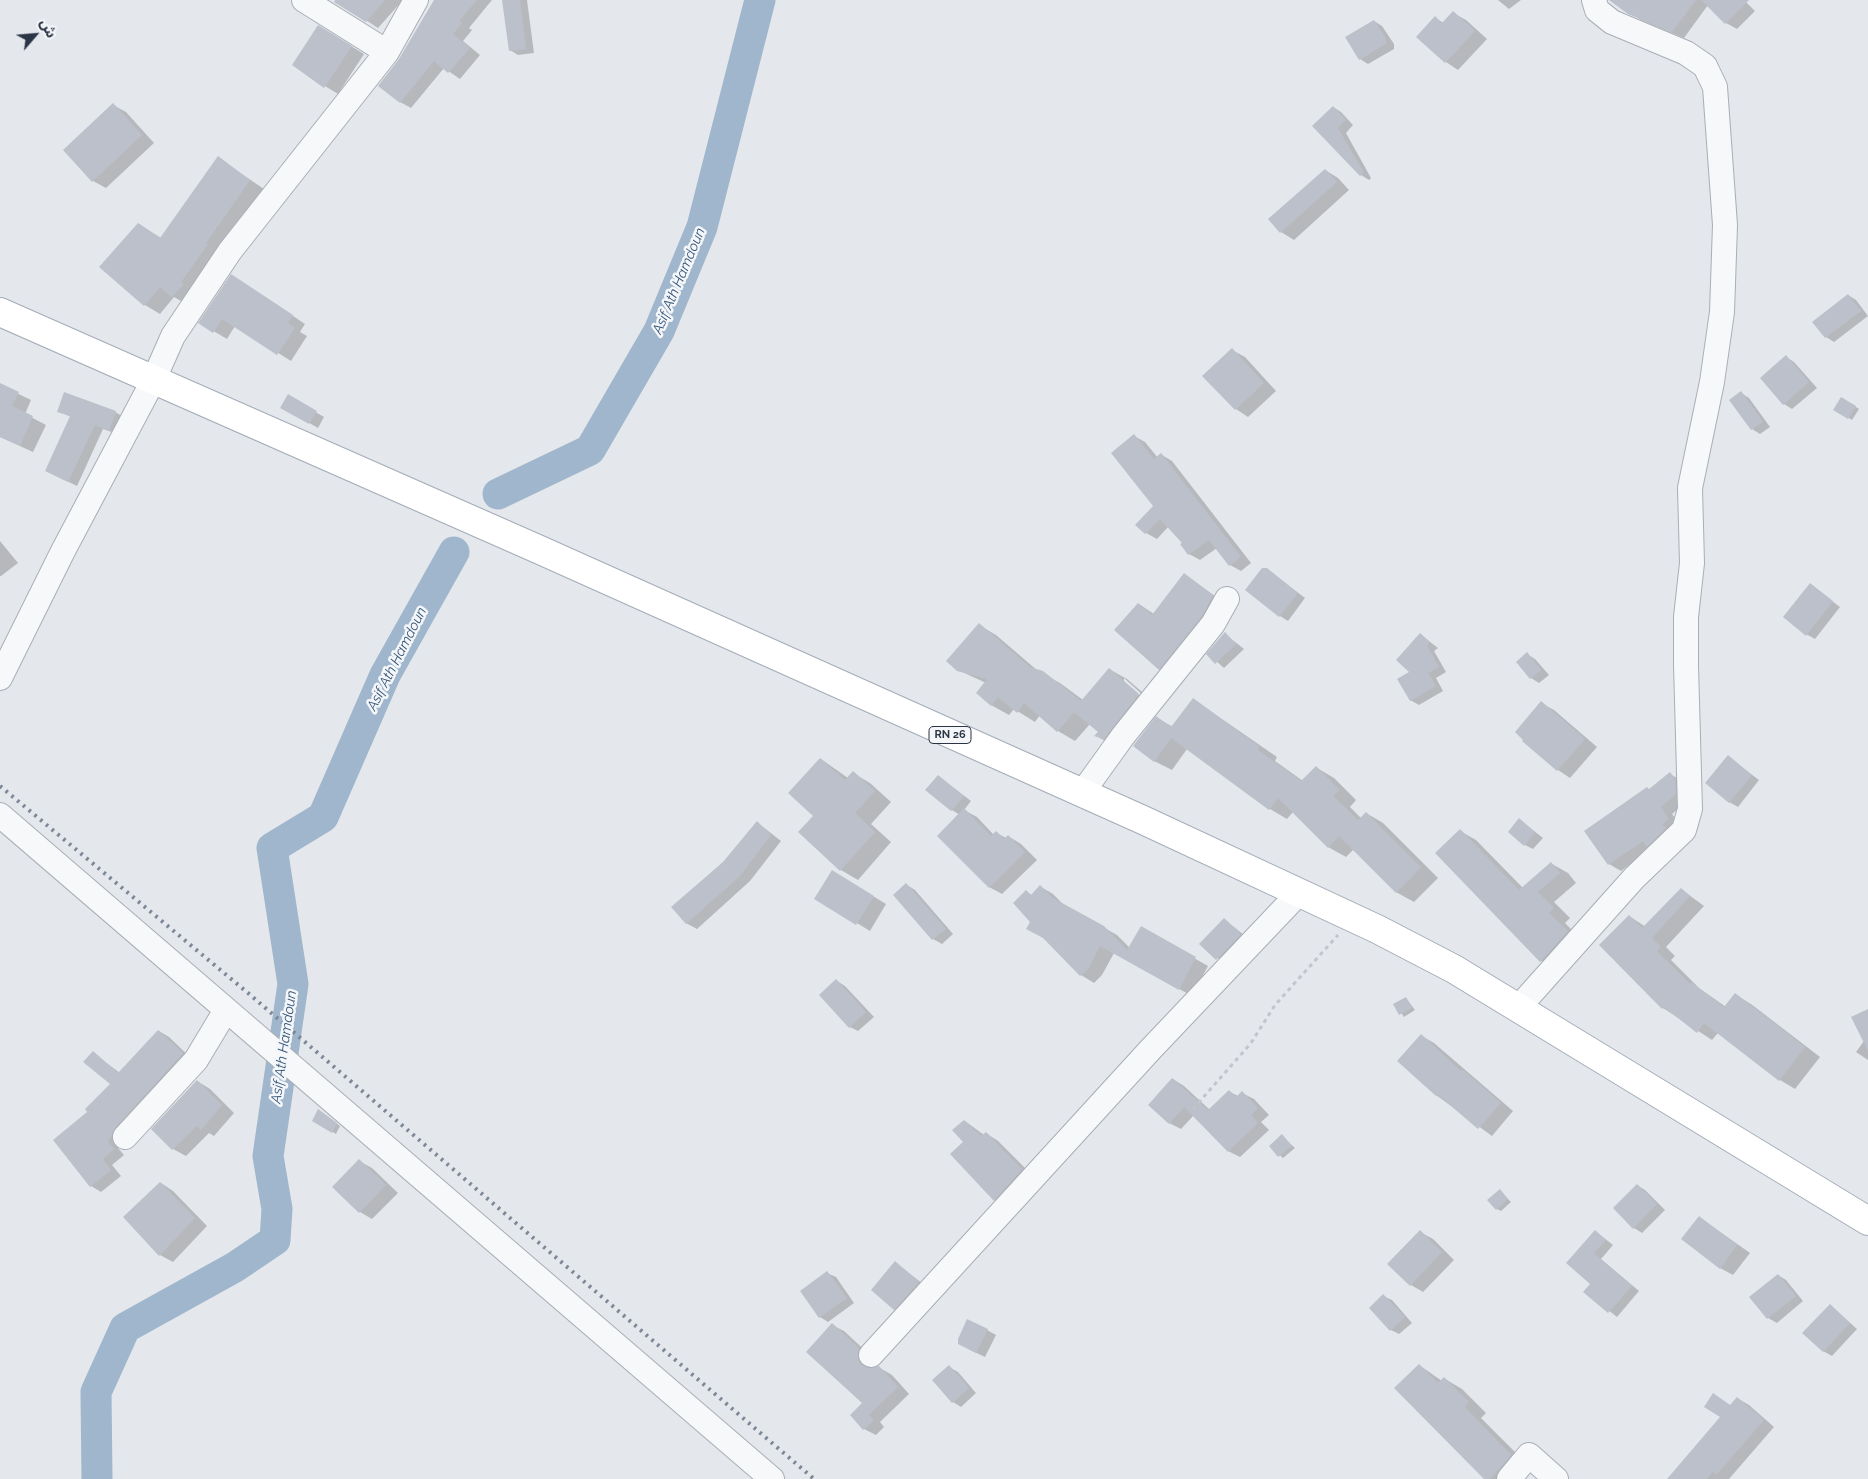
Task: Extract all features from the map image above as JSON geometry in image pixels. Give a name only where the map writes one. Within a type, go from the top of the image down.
[{"type":"main road","name":"RN 26","points":[[0,312],[1082,793],[1354,918],[1454,969],[1868,1221]]},
{"type":"street","points":[[304,0],[387,52]]},
{"type":"street","points":[[0,678],[63,551],[154,379],[172,336],[230,250],[387,52],[416,0]]},
{"type":"street","points":[[1518,1008],[1634,878],[1684,830],[1690,809],[1686,636],[1692,563],[1690,488],[1712,382],[1722,302],[1725,225],[1715,88],[1705,66],[1686,53],[1612,22],[1597,10],[1594,0]]},
{"type":"street","points":[[1082,793],[1123,736],[1214,624],[1227,599]]},
{"type":"street","points":[[0,815],[772,1479]]},
{"type":"street","points":[[871,1355],[1150,1050],[1300,893]]},
{"type":"street","points":[[125,1137],[196,1060],[226,1010]]},
{"type":"street","points":[[1509,1479],[1529,1455],[1556,1479]]},
{"type":"path","points":[[1193,1109],[1251,1043],[1275,1006],[1354,918]]},
{"type":"building","points":[[335,0],[385,0],[366,22],[334,2]]},
{"type":"building","points":[[434,0],[477,0],[459,21],[462,23],[453,34],[470,48],[448,73],[434,61],[400,103],[378,86],[399,59]]},
{"type":"building","points":[[502,0],[520,0],[526,49],[509,51]]},
{"type":"building","points":[[1609,0],[1696,0],[1672,32],[1628,14]]},
{"type":"building","points":[[1701,0],[1749,0],[1725,24]]},
{"type":"building","points":[[1453,11],[1475,31],[1445,63],[1416,37],[1435,16],[1442,23]]},
{"type":"building","points":[[1374,20],[1386,39],[1386,44],[1359,60],[1345,37]]},
{"type":"building","points":[[318,25],[352,46],[324,88],[292,65]]},
{"type":"building","points":[[113,103],[142,135],[92,182],[63,150]]},
{"type":"building","points":[[1333,106],[1346,120],[1338,128],[1364,173],[1360,176],[1312,126]]},
{"type":"building","points":[[218,156],[250,180],[181,282],[184,284],[172,297],[160,287],[144,306],[99,267],[138,223],[160,238]]},
{"type":"building","points":[[1325,169],[1337,182],[1280,233],[1268,219]]},
{"type":"building","points":[[231,274],[293,315],[288,323],[295,328],[277,355],[222,319],[213,333],[198,323]]},
{"type":"building","points":[[1848,294],[1861,311],[1825,338],[1812,322]]},
{"type":"building","points":[[1232,348],[1264,383],[1235,410],[1202,376]]},
{"type":"building","points":[[1786,355],[1809,382],[1783,405],[1760,378]]},
{"type":"building","points":[[0,383],[19,392],[12,406],[33,416],[20,446],[0,437]]},
{"type":"building","points":[[1741,391],[1763,422],[1751,430],[1729,400]]},
{"type":"building","points":[[64,392],[116,411],[109,431],[95,425],[68,482],[45,471],[70,416],[57,412]]},
{"type":"building","points":[[288,394],[317,411],[309,424],[280,408]]},
{"type":"building","points":[[1841,397],[1856,406],[1848,419],[1833,410]]},
{"type":"building","points":[[1134,434],[1154,459],[1161,453],[1241,557],[1229,566],[1209,540],[1188,555],[1180,544],[1182,543],[1160,519],[1145,534],[1135,525],[1153,506],[1111,453]]},
{"type":"building","points":[[1262,568],[1267,568],[1298,593],[1279,617],[1245,590]]},
{"type":"building","points":[[1184,573],[1213,595],[1202,616],[1159,670],[1114,630],[1138,603],[1152,615]]},
{"type":"building","points":[[1810,583],[1833,601],[1806,636],[1783,617]]},
{"type":"building","points":[[979,623],[1030,667],[1043,671],[1081,701],[1109,668],[1139,694],[1104,739],[1094,736],[1098,732],[1074,712],[1057,732],[1024,703],[1017,713],[998,697],[991,706],[976,693],[987,679],[957,671],[946,661]]},
{"type":"building","points":[[1225,632],[1236,644],[1215,664],[1206,654]]},
{"type":"building","points":[[1420,633],[1430,642],[1427,646],[1439,667],[1428,673],[1436,686],[1410,701],[1397,679],[1409,672],[1396,660]]},
{"type":"building","points":[[1527,652],[1541,670],[1530,679],[1516,662]]},
{"type":"building","points":[[1193,698],[1260,747],[1258,750],[1301,781],[1316,766],[1340,790],[1333,796],[1358,820],[1366,812],[1421,867],[1396,893],[1339,836],[1328,848],[1278,798],[1269,810],[1171,738],[1154,762],[1133,746],[1156,716],[1171,727]]},
{"type":"building","points":[[1541,701],[1585,739],[1557,771],[1522,741],[1515,732]]},
{"type":"building","points":[[1728,755],[1752,775],[1729,803],[1705,783]]},
{"type":"building","points":[[820,758],[845,780],[853,771],[875,791],[855,813],[875,832],[840,871],[798,832],[813,816],[788,793]]},
{"type":"building","points":[[1670,772],[1675,779],[1676,794],[1661,807],[1669,819],[1662,824],[1666,828],[1647,847],[1643,841],[1608,865],[1584,831],[1647,787],[1649,789]]},
{"type":"building","points":[[938,775],[964,796],[951,811],[925,790]]},
{"type":"building","points":[[964,808],[991,836],[996,831],[1004,839],[1008,835],[1025,852],[989,888],[937,836]]},
{"type":"building","points":[[1519,818],[1535,832],[1524,846],[1508,832]]},
{"type":"building","points":[[757,821],[771,835],[740,876],[686,924],[671,907],[723,862]]},
{"type":"building","points":[[1460,829],[1519,890],[1551,862],[1560,873],[1538,892],[1554,908],[1549,913],[1568,931],[1540,962],[1435,853]]},
{"type":"building","points":[[832,870],[874,896],[856,925],[814,899]]},
{"type":"building","points":[[906,883],[946,929],[932,940],[893,895]]},
{"type":"building","points":[[1040,885],[1053,898],[1104,926],[1127,950],[1141,926],[1196,957],[1179,990],[1100,946],[1089,968],[1080,976],[1043,938],[1026,929],[1030,922],[1013,903],[1026,890],[1031,895]]},
{"type":"building","points":[[1681,888],[1690,896],[1652,938],[1661,947],[1657,951],[1690,984],[1691,982],[1724,1007],[1735,993],[1805,1047],[1779,1081],[1704,1023],[1697,1033],[1664,1007],[1662,1009],[1599,945],[1629,915],[1642,928]]},
{"type":"building","points":[[1224,918],[1241,934],[1216,960],[1199,944]]},
{"type":"building","points":[[836,979],[866,1012],[849,1028],[819,995]]},
{"type":"building","points":[[1406,997],[1412,1008],[1399,1015],[1393,1004]]},
{"type":"building","points":[[1868,1009],[1868,1051],[1851,1017]]},
{"type":"building","points":[[158,1030],[183,1053],[115,1128],[108,1142],[114,1149],[103,1159],[111,1170],[90,1187],[53,1140],[87,1112],[85,1109],[110,1084],[83,1062],[93,1051],[118,1073]]},
{"type":"building","points":[[1421,1034],[1461,1071],[1463,1070],[1501,1103],[1478,1129],[1437,1094],[1436,1096],[1397,1061]]},
{"type":"building","points":[[1172,1078],[1208,1110],[1229,1090],[1236,1097],[1242,1091],[1258,1108],[1251,1115],[1258,1123],[1228,1152],[1184,1107],[1169,1124],[1148,1105]]},
{"type":"building","points":[[197,1080],[222,1105],[201,1130],[197,1126],[172,1150],[151,1129]]},
{"type":"building","points":[[318,1109],[337,1123],[332,1133],[312,1121]]},
{"type":"building","points":[[964,1120],[981,1136],[986,1132],[1022,1169],[994,1201],[950,1154],[963,1142],[952,1130]]},
{"type":"building","points":[[1282,1134],[1292,1146],[1278,1157],[1269,1146]]},
{"type":"building","points":[[359,1159],[386,1185],[359,1213],[332,1187]]},
{"type":"building","points":[[160,1182],[195,1218],[159,1256],[123,1217]]},
{"type":"building","points":[[1637,1184],[1657,1204],[1633,1229],[1613,1208]]},
{"type":"building","points":[[1500,1189],[1508,1199],[1496,1210],[1487,1200]]},
{"type":"building","points":[[1699,1216],[1737,1245],[1720,1269],[1681,1239]]},
{"type":"building","points":[[1420,1230],[1442,1252],[1410,1286],[1387,1264]]},
{"type":"building","points":[[1595,1230],[1606,1240],[1594,1253],[1632,1286],[1608,1313],[1583,1292],[1590,1284],[1566,1263]]},
{"type":"building","points":[[895,1261],[919,1282],[894,1310],[871,1290]]},
{"type":"building","points":[[827,1271],[847,1298],[819,1318],[800,1291]]},
{"type":"building","points":[[1778,1274],[1796,1296],[1767,1319],[1749,1297]]},
{"type":"building","points":[[1383,1294],[1405,1317],[1390,1331],[1369,1308]]},
{"type":"building","points":[[1830,1304],[1850,1323],[1823,1352],[1802,1333]]},
{"type":"building","points":[[967,1319],[988,1329],[976,1353],[958,1344],[958,1339]]},
{"type":"building","points":[[832,1323],[859,1348],[858,1359],[861,1365],[869,1368],[879,1366],[898,1387],[869,1415],[874,1420],[863,1430],[850,1415],[862,1403],[806,1352]]},
{"type":"building","points":[[1419,1364],[1438,1383],[1444,1377],[1469,1402],[1465,1407],[1511,1455],[1490,1479],[1484,1479],[1394,1388]]},
{"type":"building","points":[[949,1365],[969,1388],[952,1403],[932,1380]]},
{"type":"building","points":[[1713,1393],[1730,1405],[1737,1397],[1764,1420],[1716,1475],[1713,1472],[1707,1479],[1667,1479],[1720,1417],[1704,1407]]},
{"type":"waterway","name":"Asif Ath Hamdoun","points":[[498,494],[590,450],[659,331],[702,227],[760,0]]},
{"type":"waterway","name":"Asif Ath Hamdoun","points":[[97,1479],[96,1392],[125,1328],[235,1267],[275,1240],[277,1209],[268,1156],[293,984],[272,848],[323,817],[385,675],[454,552]]},
{"type":"railway","points":[[0,786],[248,993],[814,1479]]}]
